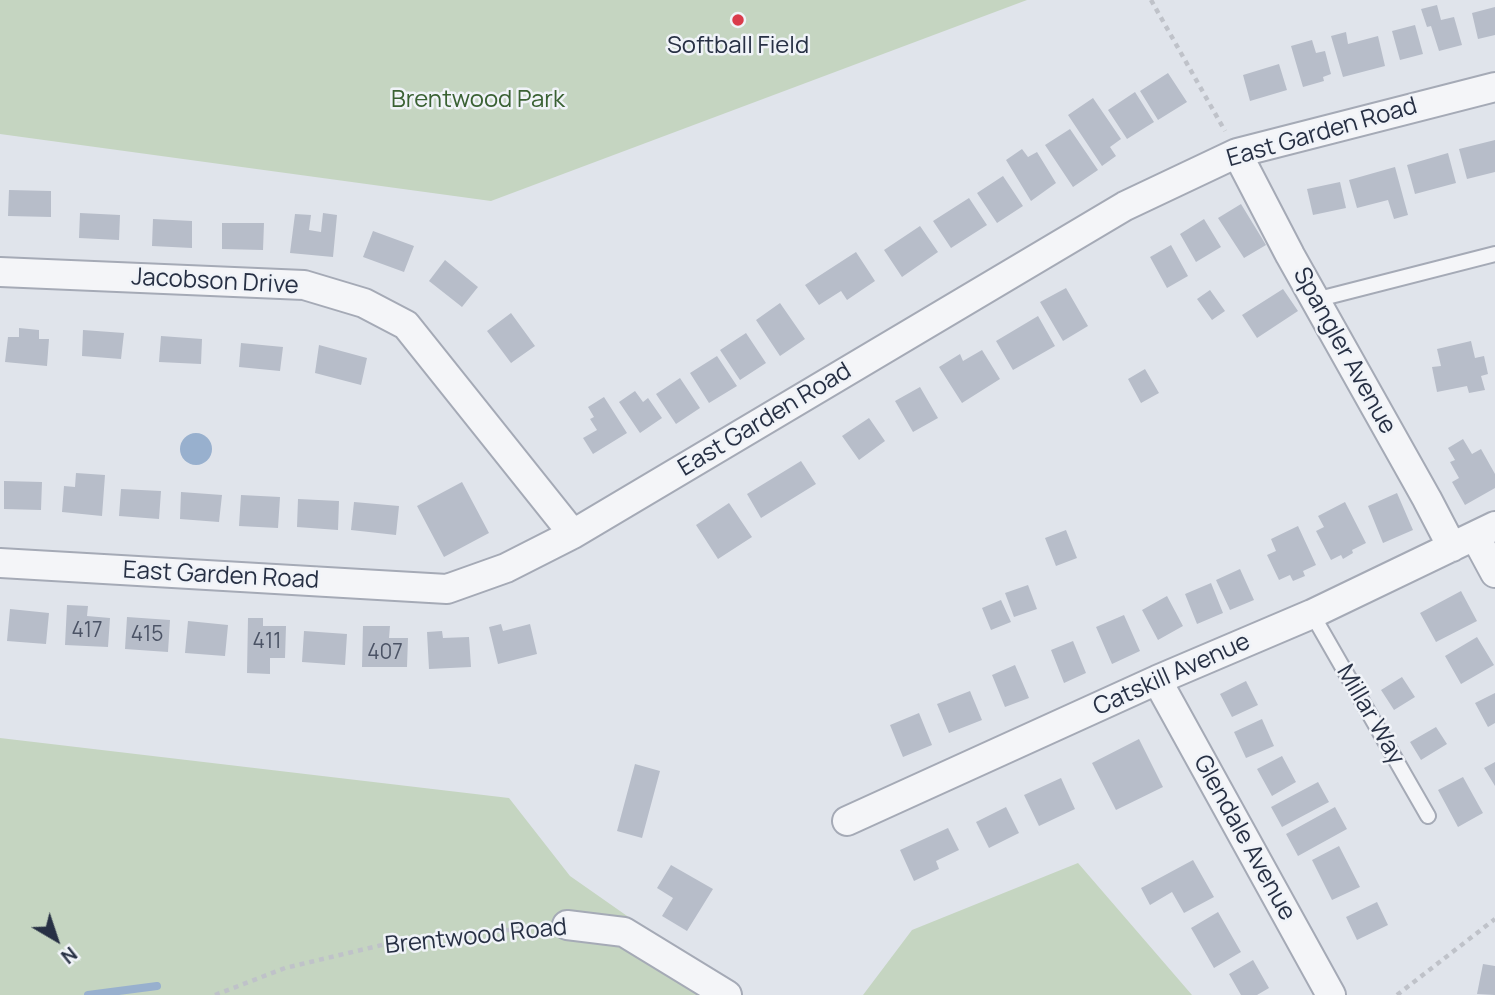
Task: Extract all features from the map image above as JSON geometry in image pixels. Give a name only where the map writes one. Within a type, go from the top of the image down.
[{"type":"street","name":"East Garden Road","points":[[0,562],[447,589],[506,568],[573,534],[1125,206],[1237,153],[1495,87]]},
{"type":"street","name":"Spangler Avenue","points":[[1237,153],[1315,300],[1427,499],[1474,536],[1495,573]]},
{"type":"street","name":"Jacobson Drive","points":[[0,272],[303,285],[364,303],[406,325],[573,534]]},
{"type":"street","name":"Catskill Avenue","points":[[847,821],[1157,680],[1312,614],[1474,536]]},
{"type":"street","name":"Glendale Avenue","points":[[1157,680],[1331,995]]},
{"type":"street","name":"Brentwood Road","points":[[566,925],[624,932],[727,995]]},
{"type":"lane","points":[[1315,300],[1495,254]]},
{"type":"lane","name":"Millar Way","points":[[1312,614],[1428,816]]},
{"type":"path","points":[[1151,0],[1237,153]]},
{"type":"path","points":[[1397,995],[1495,919]]},
{"type":"path","name":"Brentwood Road","points":[[215,995],[285,968],[403,940],[566,925]]},
{"type":"green space","name":"Brentwood Park","points":[[0,0],[1027,0],[491,201],[0,134]]},
{"type":"green space","points":[[0,738],[509,798],[570,876],[740,995],[0,995]]},
{"type":"green space","points":[[1078,863],[1192,995],[863,995],[912,930]]},
{"type":"water","points":[[196,433],[207,438],[212,449],[207,460],[196,465],[185,460],[180,449],[185,438]]},
{"type":"building","points":[[1437,5],[1441,20],[1454,17],[1462,45],[1439,51],[1431,26],[1427,27],[1421,9]]},
{"type":"building","points":[[1495,7],[1495,35],[1478,39],[1472,13]]},
{"type":"building","points":[[1415,25],[1423,54],[1400,60],[1392,31]]},
{"type":"building","points":[[1346,32],[1348,44],[1378,36],[1385,66],[1343,77],[1331,36]]},
{"type":"building","points":[[1312,40],[1316,53],[1325,51],[1331,74],[1323,77],[1324,81],[1303,87],[1291,46]]},
{"type":"building","points":[[1279,64],[1287,90],[1250,101],[1243,75]]},
{"type":"building","points":[[1168,73],[1187,102],[1158,120],[1140,91]]},
{"type":"building","points":[[1135,92],[1154,122],[1127,139],[1108,110]]},
{"type":"building","points":[[1093,98],[1121,139],[1110,147],[1116,156],[1102,166],[1068,115]]},
{"type":"building","points":[[1070,129],[1098,170],[1073,187],[1045,145]]},
{"type":"building","points":[[1495,140],[1495,172],[1467,179],[1459,149]]},
{"type":"building","points":[[1022,149],[1028,157],[1037,152],[1056,183],[1031,201],[1006,160]]},
{"type":"building","points":[[1448,153],[1456,183],[1415,194],[1407,165]]},
{"type":"building","points":[[1395,167],[1408,215],[1394,219],[1388,200],[1357,208],[1349,180]]},
{"type":"building","points":[[1003,176],[1023,206],[997,223],[977,193]]},
{"type":"building","points":[[1340,182],[1346,208],[1313,215],[1307,189]]},
{"type":"building","points":[[9,190],[51,191],[51,217],[8,216]]},
{"type":"building","points":[[969,198],[987,225],[951,248],[933,221]]},
{"type":"building","points":[[1241,204],[1266,245],[1244,258],[1218,218]]},
{"type":"building","points":[[80,213],[120,215],[119,240],[79,238]]},
{"type":"building","points":[[323,213],[337,215],[333,257],[290,253],[295,214],[311,215],[309,230],[321,232]]},
{"type":"building","points":[[153,219],[192,221],[192,248],[152,246]]},
{"type":"building","points":[[1204,219],[1221,247],[1196,262],[1180,234]]},
{"type":"building","points":[[222,223],[264,223],[263,250],[222,249]]},
{"type":"building","points":[[920,226],[938,252],[902,277],[884,250]]},
{"type":"building","points":[[373,231],[414,246],[404,272],[363,257]]},
{"type":"building","points":[[1171,245],[1188,276],[1167,288],[1150,257]]},
{"type":"building","points":[[856,252],[875,281],[847,300],[841,291],[819,305],[805,285]]},
{"type":"building","points":[[445,260],[478,287],[462,307],[429,281]]},
{"type":"building","points":[[1066,288],[1088,326],[1063,341],[1040,302]]},
{"type":"building","points":[[1283,289],[1298,311],[1257,338],[1242,315]]},
{"type":"building","points":[[1210,290],[1225,311],[1212,320],[1197,299]]},
{"type":"building","points":[[780,303],[805,339],[780,356],[756,320]]},
{"type":"building","points":[[511,313],[535,346],[511,363],[487,331]]},
{"type":"building","points":[[1038,316],[1055,346],[1013,370],[996,341]]},
{"type":"building","points":[[19,328],[39,330],[39,339],[49,339],[47,366],[5,362],[8,337],[19,337]]},
{"type":"building","points":[[83,330],[124,333],[121,359],[82,356]]},
{"type":"building","points":[[746,333],[766,363],[740,380],[720,350]]},
{"type":"building","points":[[161,336],[202,339],[201,364],[159,362]]},
{"type":"building","points":[[1471,341],[1475,358],[1484,356],[1488,374],[1481,376],[1485,390],[1469,393],[1467,386],[1437,392],[1432,367],[1441,366],[1437,349]]},
{"type":"building","points":[[241,343],[283,347],[280,371],[239,367]]},
{"type":"building","points":[[319,345],[367,358],[361,385],[315,373]]},
{"type":"building","points":[[982,350],[1000,379],[962,403],[939,367],[960,354],[963,361]]},
{"type":"building","points":[[717,356],[737,386],[709,403],[690,373]]},
{"type":"building","points":[[1145,369],[1159,393],[1141,403],[1128,379]]},
{"type":"building","points":[[680,378],[700,408],[676,424],[656,394]]},
{"type":"building","points":[[920,387],[938,418],[913,432],[895,401]]},
{"type":"building","points":[[635,391],[643,402],[648,398],[662,418],[640,433],[619,402]]},
{"type":"building","points":[[604,397],[627,433],[593,454],[583,438],[597,430],[590,419],[594,417],[588,407]]},
{"type":"building","points":[[869,418],[885,441],[859,460],[842,436]]},
{"type":"building","points":[[1463,439],[1472,454],[1481,449],[1495,474],[1495,488],[1465,505],[1452,482],[1459,478],[1450,462],[1455,460],[1448,448]]},
{"type":"building","points":[[801,461],[816,484],[761,518],[747,494]]},
{"type":"building","points":[[76,473],[105,475],[102,516],[62,512],[64,486],[75,487]]},
{"type":"building","points":[[4,481],[42,482],[41,510],[4,509]]},
{"type":"building","points":[[462,482],[489,533],[444,557],[417,506]]},
{"type":"building","points":[[121,489],[161,491],[159,519],[119,516]]},
{"type":"building","points":[[181,492],[222,495],[219,522],[180,519]]},
{"type":"building","points":[[1397,493],[1413,530],[1383,543],[1368,506]]},
{"type":"building","points":[[241,495],[280,497],[278,528],[239,526]]},
{"type":"building","points":[[298,499],[339,501],[338,530],[297,527]]},
{"type":"building","points":[[354,502],[399,506],[396,535],[351,530]]},
{"type":"building","points":[[1345,502],[1366,543],[1352,550],[1353,553],[1343,559],[1341,555],[1331,560],[1316,531],[1324,527],[1318,516]]},
{"type":"building","points":[[729,503],[752,537],[718,559],[696,525]]},
{"type":"building","points":[[1298,526],[1316,565],[1303,571],[1305,576],[1293,581],[1290,575],[1279,580],[1267,555],[1276,551],[1271,539]]},
{"type":"building","points":[[1066,530],[1077,558],[1056,566],[1045,538]]},
{"type":"building","points":[[1240,569],[1254,600],[1230,610],[1216,580]]},
{"type":"building","points":[[1211,583],[1223,613],[1197,624],[1185,594]]},
{"type":"building","points":[[1028,585],[1037,609],[1014,617],[1005,593]]},
{"type":"building","points":[[1461,591],[1477,621],[1436,642],[1420,613]]},
{"type":"building","points":[[1167,596],[1183,626],[1158,640],[1142,610]]},
{"type":"building","points":[[1001,600],[1011,622],[991,630],[982,608]]},
{"type":"building","points":[[67,605],[88,606],[87,616],[110,618],[108,647],[65,645]]},
{"type":"building","points":[[10,609],[49,613],[46,644],[7,641]]},
{"type":"building","points":[[1124,615],[1140,651],[1112,664],[1096,627]]},
{"type":"building","points":[[127,617],[170,620],[168,652],[125,649]]},
{"type":"building","points":[[248,618],[263,618],[263,626],[286,626],[285,658],[270,658],[270,674],[247,673]]},
{"type":"building","points":[[188,621],[228,625],[225,656],[185,653]]},
{"type":"building","points":[[501,624],[503,631],[530,624],[537,654],[498,664],[489,627]]},
{"type":"building","points":[[363,626],[390,626],[389,638],[408,638],[407,667],[362,667]]},
{"type":"building","points":[[304,631],[347,634],[345,665],[302,662]]},
{"type":"building","points":[[442,631],[443,638],[469,637],[471,667],[429,669],[427,632]]},
{"type":"building","points":[[1477,637],[1494,665],[1461,684],[1445,656]]},
{"type":"building","points":[[1073,641],[1086,673],[1064,683],[1051,650]]},
{"type":"building","points":[[1015,665],[1029,698],[1005,707],[992,675]]},
{"type":"building","points":[[1402,677],[1415,697],[1394,710],[1381,690]]},
{"type":"building","points":[[1246,681],[1258,705],[1232,717],[1220,694]]},
{"type":"building","points":[[970,691],[982,720],[949,733],[937,704]]},
{"type":"building","points":[[1495,693],[1495,723],[1488,727],[1475,703]]},
{"type":"building","points":[[919,713],[932,745],[903,757],[890,725]]},
{"type":"building","points":[[1262,719],[1274,746],[1246,758],[1234,732]]},
{"type":"building","points":[[1436,727],[1447,744],[1421,760],[1410,742]]},
{"type":"building","points":[[1139,739],[1163,787],[1116,810],[1092,763]]},
{"type":"building","points":[[1282,756],[1296,782],[1272,796],[1257,769]]},
{"type":"building","points":[[1495,762],[1495,786],[1484,768]]},
{"type":"building","points":[[635,764],[660,771],[642,838],[617,831]]},
{"type":"building","points":[[1463,777],[1483,813],[1458,827],[1438,790]]},
{"type":"building","points":[[1061,778],[1075,809],[1039,826],[1024,795]]},
{"type":"building","points":[[1318,782],[1329,802],[1282,827],[1271,807]]},
{"type":"building","points":[[1006,807],[1019,833],[989,848],[976,822]]},
{"type":"building","points":[[1335,807],[1347,829],[1298,856],[1286,834]]},
{"type":"building","points":[[948,828],[959,850],[936,861],[939,869],[914,881],[900,850]]},
{"type":"building","points":[[1339,846],[1360,887],[1332,900],[1312,860]]},
{"type":"building","points":[[1193,860],[1214,897],[1184,913],[1172,892],[1150,905],[1141,888]]},
{"type":"building","points":[[671,865],[713,889],[687,931],[662,916],[673,898],[657,888]]},
{"type":"building","points":[[1377,902],[1388,925],[1357,940],[1346,917]]},
{"type":"building","points":[[1218,912],[1241,952],[1214,968],[1191,928]]},
{"type":"building","points":[[1253,960],[1269,988],[1257,995],[1241,995],[1229,974]]},
{"type":"building","points":[[1483,964],[1495,966],[1495,995],[1477,994]]},
{"type":"waterway","points":[[88,995],[157,986]]},
{"type":"place","name":"Softball Field","points":[[738,20]]}]
